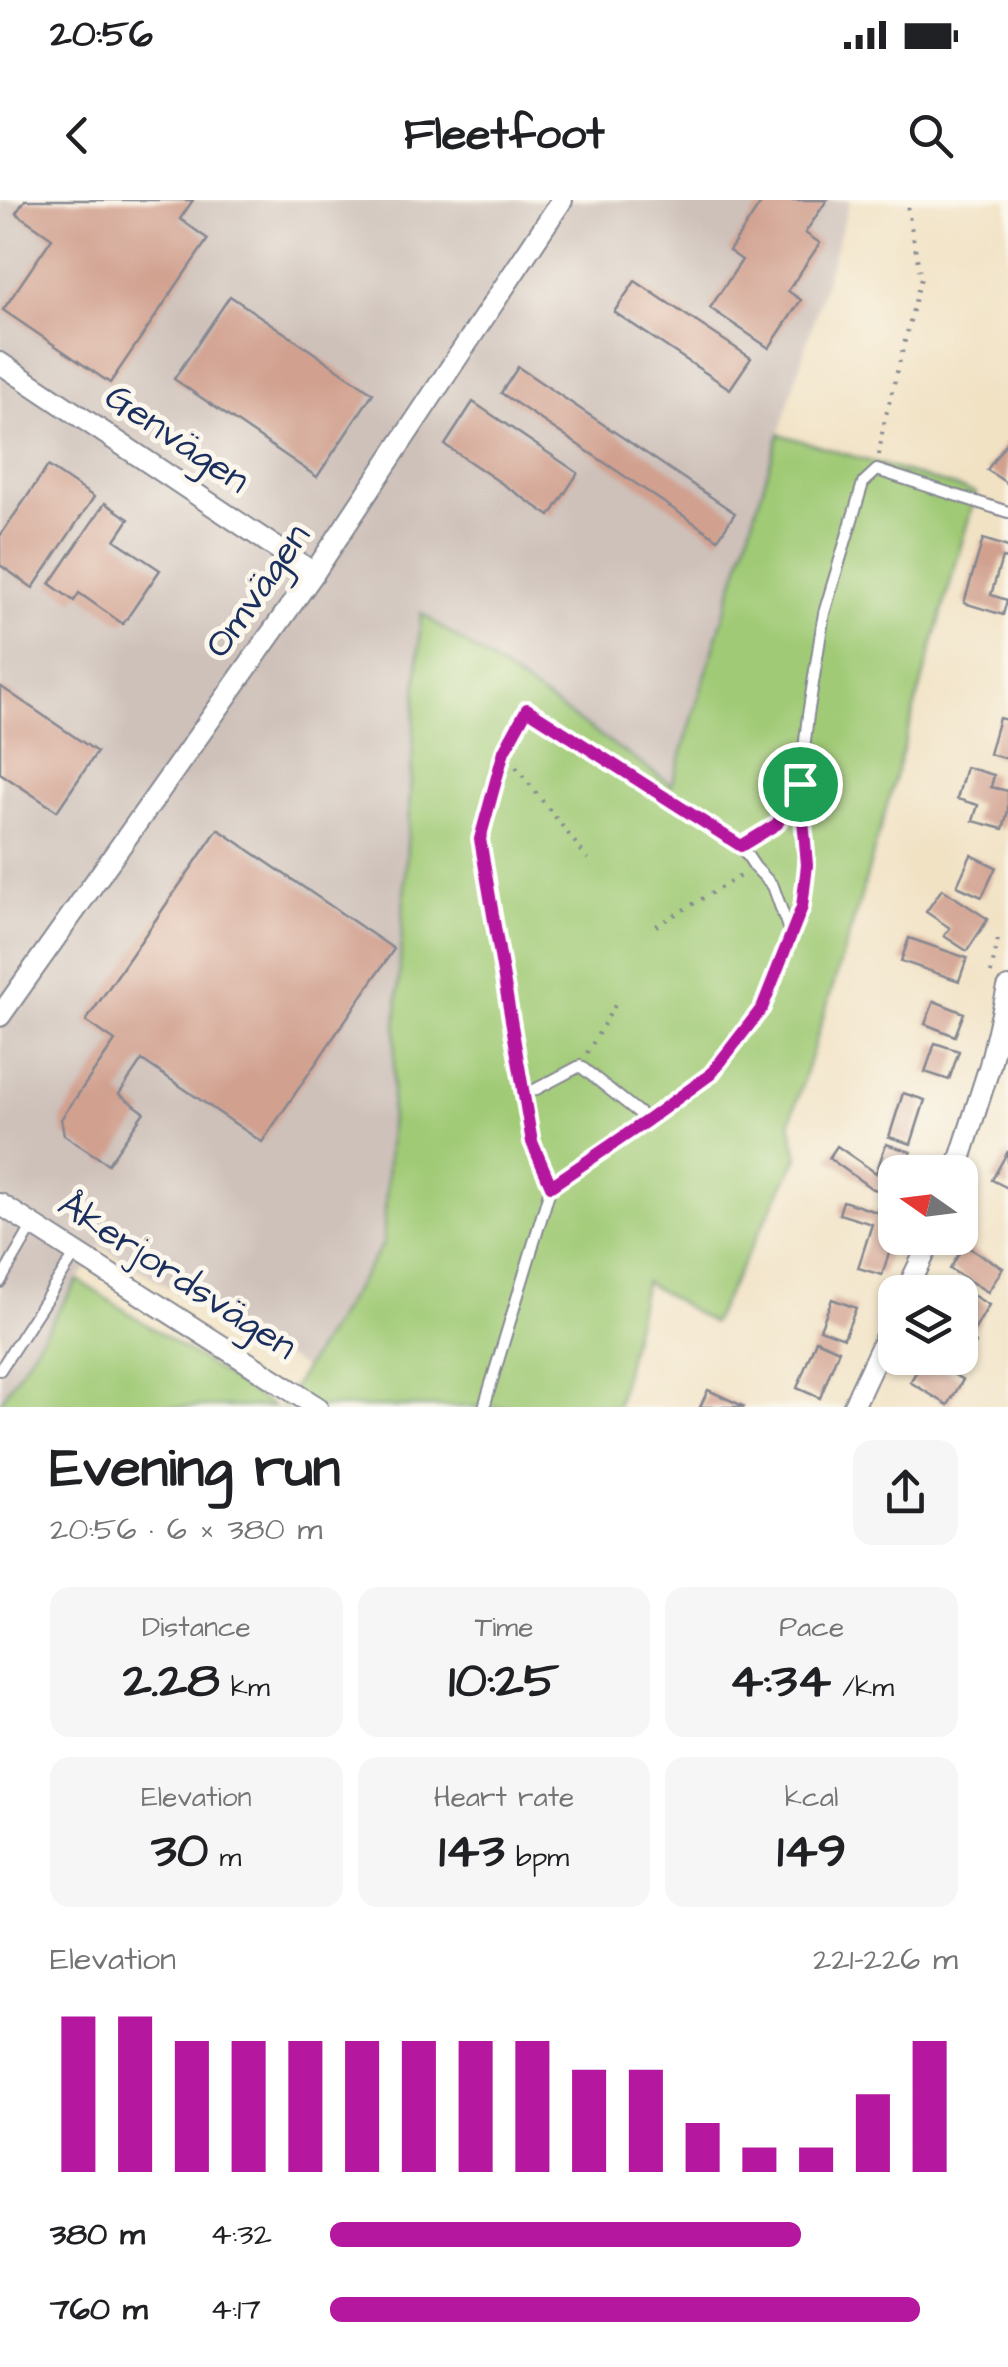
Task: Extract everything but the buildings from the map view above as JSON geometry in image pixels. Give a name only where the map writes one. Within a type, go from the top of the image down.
[{"type":"street","name":"Omvägen","points":[[0,1016],[314,573],[562,200]]},
{"type":"street","name":"Genvägen","points":[[0,363],[314,573]]},
{"type":"street","points":[[961,1155],[990,1065],[1008,988]]},
{"type":"street","name":"Åkerjordsvägen","points":[[0,1204],[317,1407]]},
{"type":"street","points":[[853,1407],[878,1353]]},
{"type":"lane","points":[[484,1407],[551,1186],[711,1074],[762,1008],[802,907],[807,865],[800,784],[824,613],[863,483],[877,470],[1008,512]]},
{"type":"lane","points":[[551,1186],[532,1142],[480,839],[504,751],[527,709],[741,846],[772,886],[791,937]]},
{"type":"lane","points":[[741,846],[777,824],[800,784]]},
{"type":"lane","points":[[523,1096],[580,1066],[648,1120]]},
{"type":"lane","points":[[0,1282],[33,1225]]},
{"type":"lane","points":[[0,1370],[77,1253]]},
{"type":"path","points":[[877,470],[883,427],[921,278],[906,200]]},
{"type":"path","points":[[504,751],[588,860]]},
{"type":"path","points":[[656,926],[755,867]]},
{"type":"path","points":[[580,1066],[615,1004]]},
{"type":"shaded area","points":[[0,200],[850,200],[672,786],[421,614],[383,1244],[304,1368],[100,1246],[0,1402]]},
{"type":"green space","points":[[779,434],[976,493],[857,910],[790,1122],[798,1157],[712,1323],[645,1282],[617,1407],[281,1407],[383,1244],[421,613],[672,785]]},
{"type":"green space","points":[[78,1280],[274,1407],[0,1407]]},
{"type":"route","points":[[527,709],[741,846],[777,824],[800,784],[807,865],[802,907],[762,1008],[711,1074],[551,1186],[532,1142],[480,839],[504,751],[527,709]]}]
